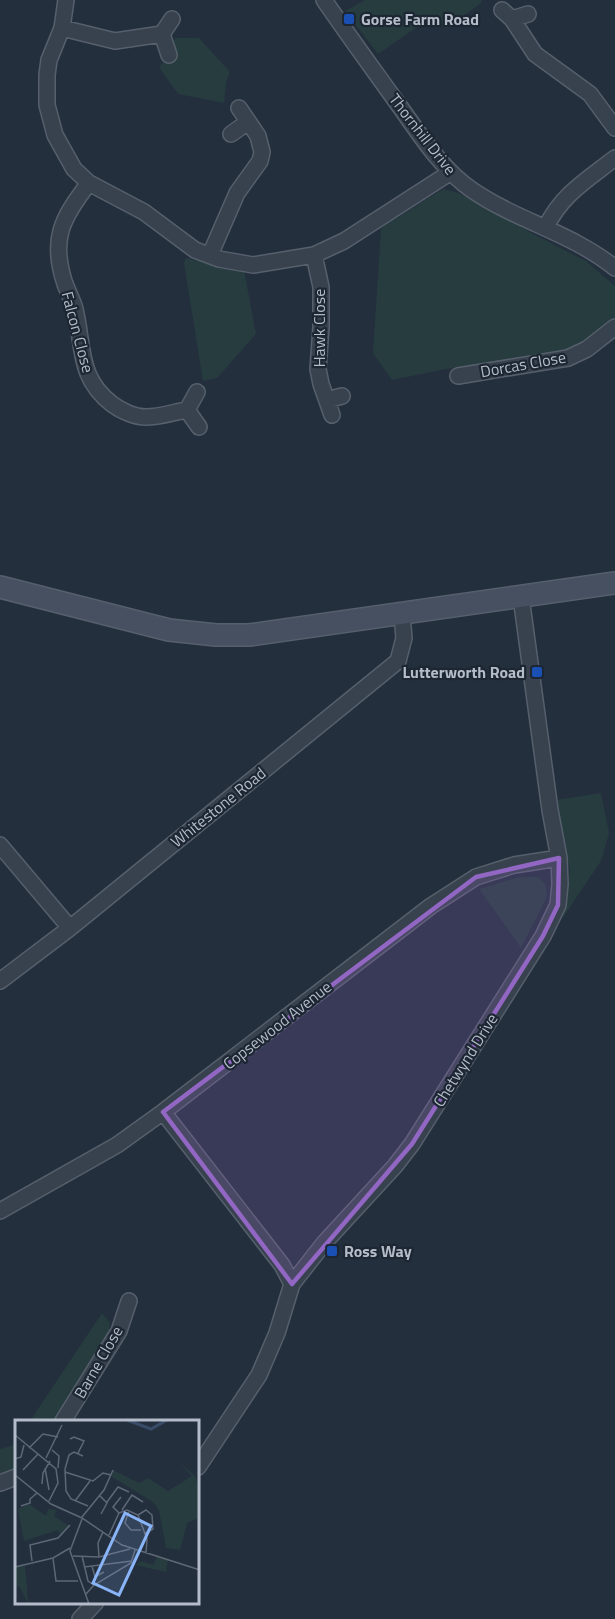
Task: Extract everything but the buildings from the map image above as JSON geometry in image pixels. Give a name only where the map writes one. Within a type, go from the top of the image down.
[{"type":"main road","points":[[0,587],[169,630],[216,635],[249,634],[402,615],[615,583]]},
{"type":"street","points":[[66,0],[62,28],[49,60],[46,105],[55,135],[64,153],[74,169],[89,183],[144,212],[195,250],[219,259],[254,265],[314,255],[344,241],[451,172]]},
{"type":"street","name":"Thornhill Drive","points":[[324,0],[422,137],[451,172],[499,207],[546,227],[589,250],[615,268]]},
{"type":"street","points":[[528,14],[507,15],[535,54],[585,90],[615,128]]},
{"type":"street","points":[[62,28],[115,41],[162,34],[172,19]]},
{"type":"street","points":[[162,34],[169,55]]},
{"type":"street","points":[[210,255],[237,192],[260,161],[262,152],[258,136],[239,108]]},
{"type":"street","points":[[231,134],[248,122]]},
{"type":"street","points":[[546,227],[552,214],[569,192],[615,158]]},
{"type":"street","name":"Falcon Close","points":[[89,183],[70,207],[61,226],[57,254],[64,283],[74,308],[87,373],[93,388],[118,408],[135,415],[146,417],[187,410]]},
{"type":"street","name":"Hawk Close","points":[[314,255],[321,286],[322,315],[318,369],[329,408],[342,396]]},
{"type":"street","name":"Dorcas Close","points":[[458,376],[568,358],[587,349],[615,327]]},
{"type":"street","points":[[197,392],[187,410],[200,427]]},
{"type":"street","name":"Chetwynd Drive","points":[[200,1464],[259,1375],[277,1333],[292,1284],[325,1242],[395,1166],[412,1144],[537,946],[558,904],[559,858],[550,810],[521,597]]},
{"type":"street","name":"Whitestone Road","points":[[0,981],[70,928],[398,661],[404,638],[402,615]]},
{"type":"street","points":[[0,845],[70,928]]},
{"type":"street","name":"Copsewood Avenue","points":[[0,1211],[117,1145],[431,906],[476,877],[514,865],[559,858]]},
{"type":"street","points":[[163,1112],[282,1265],[292,1284]]},
{"type":"street","name":"Barne Close","points":[[64,1420],[119,1331],[129,1301]]},
{"type":"street","points":[[0,1483],[15,1477]]},
{"type":"street","points":[[80,1619],[94,1604]]},
{"type":"highlighted area","points":[[559,858],[558,905],[543,936],[412,1144],[292,1284],[163,1112],[476,877]]},
{"type":"green space","points":[[365,0],[482,0],[446,29],[433,16],[378,54],[345,11]]},
{"type":"green space","points":[[175,38],[199,38],[230,72],[226,82],[224,103],[178,94],[159,67],[169,55]]},
{"type":"green space","points":[[443,189],[459,193],[586,261],[615,286],[615,317],[580,347],[557,355],[451,368],[392,380],[373,353],[381,228]]},
{"type":"green space","points":[[186,258],[244,270],[256,334],[217,378],[203,381],[184,263]]},
{"type":"green space","points":[[601,793],[609,833],[601,861],[562,919],[570,871],[556,800]]},
{"type":"green space","points":[[519,877],[538,877],[546,885],[547,897],[521,948],[479,889]]},
{"type":"green space","points":[[102,1313],[110,1323],[108,1340],[56,1420],[31,1420]]},
{"type":"green space","points":[[15,1442],[15,1471],[0,1476],[0,1449],[11,1446]]},
{"type":"place","name":"Gorse Farm Road","points":[[349,19]]},
{"type":"place","name":"Lutterworth Road","points":[[537,672]]},
{"type":"place","name":"Ross Way","points":[[332,1251]]}]
